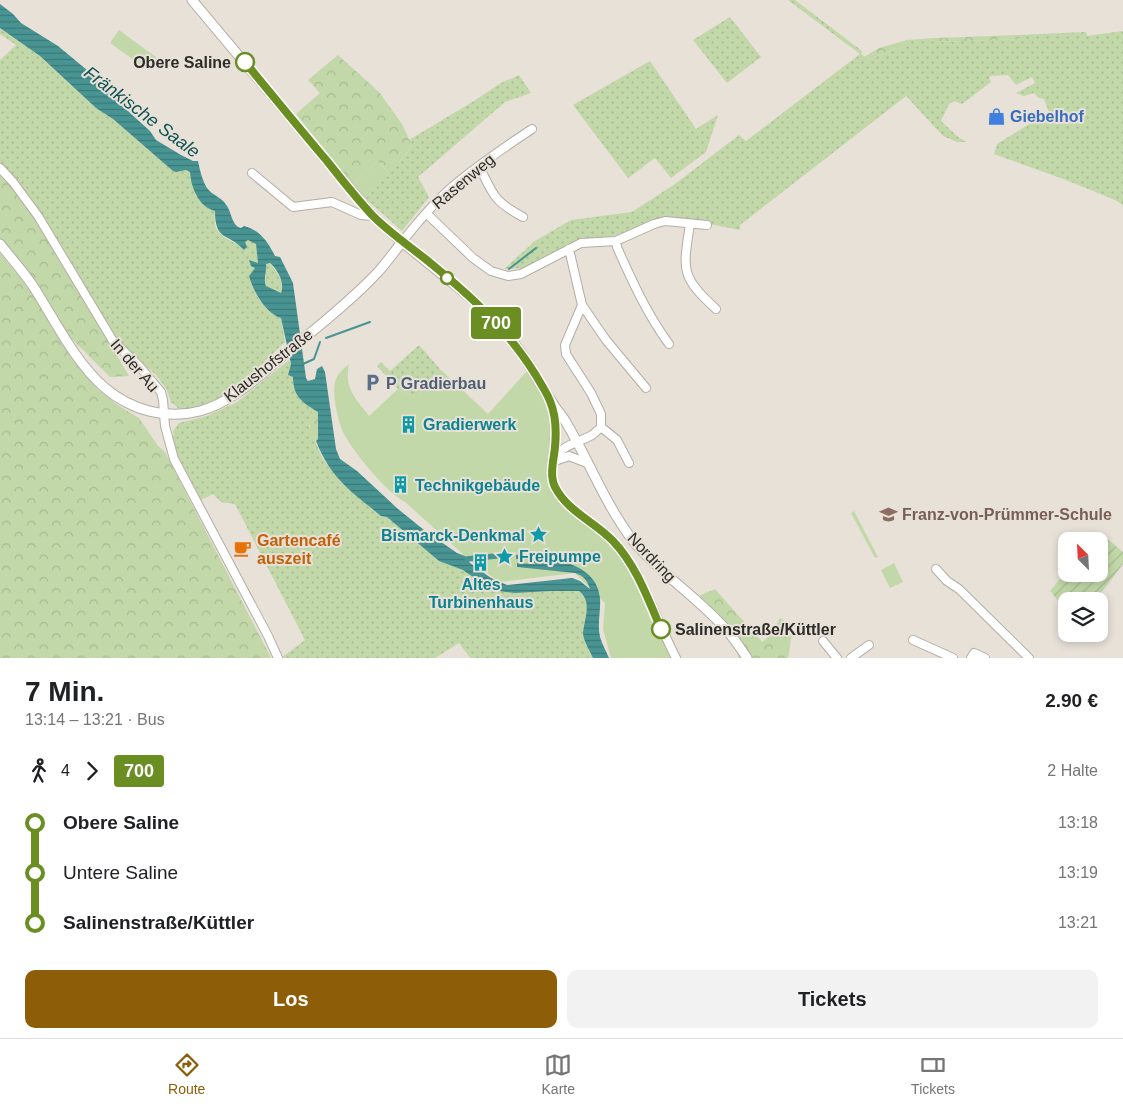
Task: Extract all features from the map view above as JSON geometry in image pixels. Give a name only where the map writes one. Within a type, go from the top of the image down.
[{"type":"main road","points":[[192,0],[373,216]]},
{"type":"main road","name":"Nordring","points":[[373,216],[402,242],[470,296],[508,336],[526,360],[566,422],[604,497],[635,542],[651,560],[716,619],[735,639],[747,658]]},
{"type":"main road","name":"Klaushofstraße","points":[[0,244],[31,283],[78,357],[106,389],[142,410],[163,414],[181,414],[200,411],[229,398],[248,385],[322,323],[379,271],[402,242]]},
{"type":"main road","points":[[552,402],[556,427],[553,462]]},
{"type":"street","name":"Rasenweg","points":[[402,242],[426,213],[451,188],[532,129]]},
{"type":"street","points":[[479,166],[499,202],[523,217]]},
{"type":"street","name":"In der Au","points":[[0,168],[13,182],[38,216],[113,341],[154,382],[160,392],[163,400],[165,426],[174,459],[278,658]]},
{"type":"street","points":[[252,173],[293,207],[332,202],[360,215],[373,216]]},
{"type":"street","points":[[426,213],[473,258],[491,271],[508,276],[520,274],[581,243],[616,241],[665,221],[707,225]]},
{"type":"street","points":[[690,224],[685,260],[686,272],[698,293],[716,309]]},
{"type":"street","points":[[616,241],[637,292],[655,325],[669,344]]},
{"type":"street","points":[[569,249],[582,305],[606,340],[646,388]]},
{"type":"street","points":[[582,305],[566,345],[566,354],[592,393],[601,414],[601,428]]},
{"type":"street","points":[[601,428],[592,435],[566,447],[559,453],[553,462],[552,480],[565,502],[603,532],[625,556],[638,578],[676,658]]},
{"type":"street","points":[[601,428],[617,440],[629,463]]},
{"type":"street","points":[[553,462],[561,457],[569,456],[587,463]]},
{"type":"street","points":[[936,569],[1029,658]]},
{"type":"street","points":[[912,640],[953,658]]},
{"type":"street","points":[[824,641],[837,658]]},
{"type":"street","points":[[851,658],[869,645]]},
{"type":"street","points":[[971,658],[974,653],[985,658]]},
{"type":"green space","points":[[788,0],[795,0],[862,51],[861,54],[868,59],[910,45],[907,40],[935,38],[936,42],[1018,39],[1018,35],[1086,32],[1087,36],[1123,31],[1123,205],[1066,180],[994,154],[997,144],[1036,120],[1043,120],[1049,112],[1044,99],[1039,98],[1034,93],[1024,96],[1016,93],[1035,83],[1032,77],[1016,85],[1008,75],[991,76],[989,78],[991,82],[962,104],[954,101],[949,104],[941,121],[958,137],[967,142],[957,142],[943,136],[906,96],[740,225],[740,230],[684,219],[661,219],[625,235],[580,239],[525,268],[504,269],[535,241],[571,220],[632,212],[675,184],[739,135],[746,141],[860,54]]},
{"type":"green space","points":[[730,17],[761,57],[727,83],[693,40]]},
{"type":"green space","points":[[0,28],[40,56],[96,108],[113,119],[173,171],[186,170],[190,172],[196,196],[215,211],[215,226],[221,234],[247,247],[244,242],[248,240],[256,243],[258,263],[252,261],[255,268],[249,276],[253,289],[260,301],[270,312],[281,318],[285,342],[234,391],[204,406],[184,410],[171,402],[167,390],[157,376],[116,339],[37,207],[19,182],[0,162],[0,60],[16,45],[0,34]]},
{"type":"green space","points":[[119,30],[157,58],[148,70],[110,43]]},
{"type":"green space","points":[[1018,35],[1020,37],[1018,39],[936,42],[934,40],[935,38]]},
{"type":"green space","points":[[907,40],[911,43],[910,45],[868,59],[864,57],[879,48]]},
{"type":"green space","points":[[338,55],[379,92],[402,124],[412,146],[390,174],[377,161],[353,184],[296,114],[320,93],[308,80]]},
{"type":"green space","points":[[650,61],[696,129],[718,115],[706,152],[671,178],[655,158],[628,178],[573,105]]},
{"type":"green space","points":[[519,75],[531,93],[505,102],[418,177],[429,197],[402,231],[365,198],[390,173],[412,146],[409,140],[501,83]]},
{"type":"green space","points":[[377,161],[390,174],[365,198],[353,184]]},
{"type":"green space","points":[[0,173],[33,214],[129,376],[110,377],[61,328],[0,241]]},
{"type":"green space","points":[[0,253],[27,286],[74,361],[97,389],[139,418],[158,446],[165,452],[271,658],[0,658]]},
{"type":"green space","points":[[269,263],[280,277],[281,293],[266,286],[266,264]]},
{"type":"green space","points":[[419,345],[440,369],[416,398],[398,389],[377,366],[381,362],[390,371]]},
{"type":"green space","points":[[289,360],[291,364],[288,375],[293,377],[294,389],[301,399],[313,409],[309,427],[323,459],[342,483],[381,516],[387,517],[439,561],[463,570],[487,587],[497,591],[515,593],[579,591],[587,602],[583,636],[593,658],[470,658],[459,643],[435,658],[281,658],[305,640],[235,504],[221,502],[213,494],[199,501],[177,458],[171,437],[174,435],[173,431],[179,423],[207,416],[237,402]]},
{"type":"green space","points":[[349,364],[349,386],[355,398],[369,416],[398,389],[416,398],[440,369],[488,414],[528,370],[555,416],[552,480],[568,505],[610,544],[626,565],[673,658],[611,658],[603,629],[605,603],[575,573],[499,582],[465,556],[389,490],[354,450],[343,432],[339,421],[334,387],[339,374]]},
{"type":"green space","points":[[313,409],[318,412],[318,439],[316,441],[310,430]]},
{"type":"green space","points":[[854,511],[878,557],[875,558],[851,513]]},
{"type":"green space","points":[[1108,540],[1123,552],[1123,564],[1102,592],[1058,592],[1058,600],[1050,591],[1058,582],[1108,582]]},
{"type":"green space","points":[[894,563],[903,582],[890,588],[881,570]]},
{"type":"green space","points":[[715,589],[762,642],[772,634],[780,618],[793,627],[788,658],[739,658],[733,642],[694,598]]},
{"type":"water","points":[[0,4],[21,23],[58,46],[93,75],[105,91],[109,92],[150,131],[156,140],[193,161],[198,161],[202,178],[207,188],[225,203],[236,225],[241,228],[244,226],[255,230],[266,241],[275,256],[280,257],[293,283],[306,378],[308,381],[315,379],[317,369],[322,366],[325,372],[336,449],[340,459],[357,471],[424,530],[457,553],[465,556],[470,563],[491,578],[507,585],[572,578],[580,581],[590,589],[585,579],[575,573],[517,567],[517,563],[536,564],[530,560],[516,559],[516,555],[523,554],[558,560],[581,569],[590,576],[597,586],[600,598],[599,632],[609,658],[593,658],[586,644],[583,633],[587,605],[586,600],[579,591],[515,593],[498,591],[487,587],[463,570],[439,561],[387,517],[381,516],[335,475],[316,441],[318,439],[318,412],[300,398],[293,384],[293,377],[288,375],[291,364],[281,318],[275,316],[265,307],[251,282],[249,276],[255,268],[251,266],[249,260],[258,263],[256,244],[248,240],[245,242],[247,247],[244,250],[220,232],[217,228],[215,211],[209,209],[200,201],[194,190],[190,172],[186,170],[173,171],[113,119],[96,108],[40,56],[0,28]],"holes":[[[270,263],[281,281],[281,293],[266,286],[266,264]]]},
{"type":"waterway","points":[[509,269],[536,248]]},
{"type":"waterway","points":[[326,338],[370,322]]},
{"type":"waterway","points":[[303,364],[314,359],[320,342]]},
{"type":"waterway","points":[[467,559],[496,556]]},
{"type":"bus line","name":"700","points":[[245,62],[373,216],[465,294],[470,296],[508,336],[526,360],[552,402],[556,420],[552,472],[552,480],[555,487],[565,502],[612,540],[625,556],[638,578],[661,629]]},
{"type":"place","name":"Obere Saline","points":[[245,62]]},
{"type":"place","name":"Giebelhof","points":[[996,116]]},
{"type":"place","name":"P Gradierbau","points":[[372,383]]},
{"type":"place","name":"Gradierwerk","points":[[409,424]]},
{"type":"place","name":"Technikgebäude","points":[[401,485]]},
{"type":"place","name":"Franz-von-Prümmer-Schule","points":[[888,514]]},
{"type":"place","name":"Bismarck-Denkmal","points":[[539,535]]},
{"type":"place","name":"Gartencafé auszeit","points":[[243,549]]},
{"type":"place","name":"Freipumpe","points":[[505,556]]},
{"type":"place","name":"Altes Turbinenhaus","points":[[481,563]]},
{"type":"place","name":"Salinenstraße/Küttler","points":[[661,629]]},
{"type":"water label","name":"Fränkische Saale","points":[[142,112]]}]
